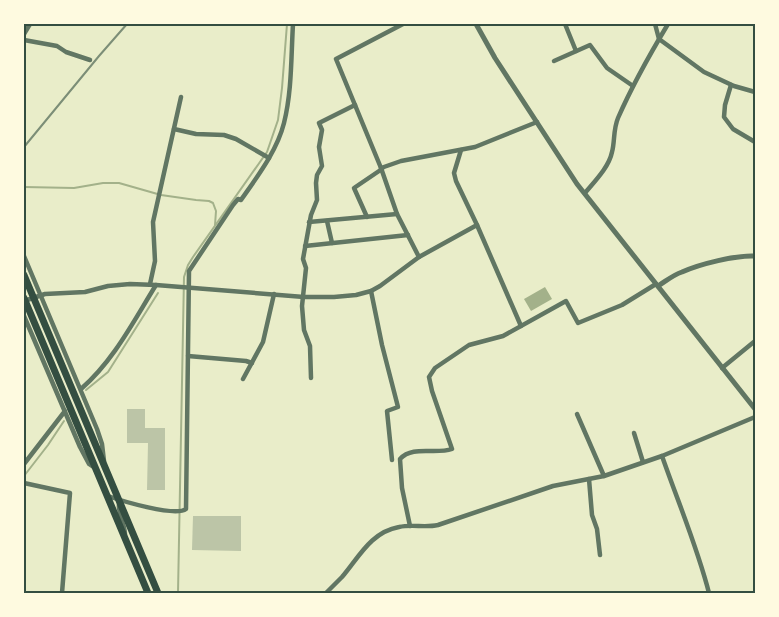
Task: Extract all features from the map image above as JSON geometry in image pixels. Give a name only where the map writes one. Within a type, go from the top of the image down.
[{"type":"highway","points":[[24,275],[101,468],[108,496],[148,593]]},
{"type":"highway","points":[[25,301],[101,468],[119,500],[158,593]]},
{"type":"street","points":[[24,34],[30,24]]},
{"type":"street","points":[[108,496],[144,506],[179,511],[186,510],[189,271],[233,205],[238,199],[241,200],[255,180],[282,128],[290,86],[293,24]]},
{"type":"street","points":[[402,24],[336,59],[381,168],[397,214],[419,257]]},
{"type":"street","points":[[476,24],[495,58],[585,193],[755,409]]},
{"type":"street","points":[[565,24],[576,51]]},
{"type":"street","points":[[655,24],[659,39],[704,72],[731,85],[755,92]]},
{"type":"street","points":[[585,193],[606,166],[613,152],[615,126],[633,86],[668,24]]},
{"type":"street","points":[[24,40],[57,46],[66,52],[90,60]]},
{"type":"street","points":[[554,60],[590,45],[607,68],[633,86]]},
{"type":"street","points":[[731,85],[724,106],[724,117],[733,129],[755,142]]},
{"type":"street","points":[[80,389],[101,370],[116,351],[153,284],[155,261],[153,222],[181,97]]},
{"type":"street","points":[[311,378],[310,346],[304,330],[302,306],[306,268],[303,259],[309,222],[317,200],[317,175],[322,166],[319,148],[322,130],[319,123],[356,105]]},
{"type":"street","points":[[367,217],[354,188],[381,168],[401,161],[475,147],[537,122]]},
{"type":"street","points":[[174,129],[196,134],[224,135],[236,139],[266,156]]},
{"type":"street","points":[[461,150],[454,173],[456,181],[521,326]]},
{"type":"street","points":[[309,222],[397,214]]},
{"type":"street","points":[[327,221],[332,243]]},
{"type":"street","points":[[25,301],[41,295],[85,292],[108,286],[153,284],[304,297],[334,297],[371,291],[419,257],[477,225]]},
{"type":"street","points":[[305,246],[408,235]]},
{"type":"street","points":[[410,526],[402,488],[400,459],[404,454],[414,451],[444,452],[452,449],[429,377],[440,364],[469,344],[503,336],[566,301],[578,323],[622,305],[677,274],[690,269],[743,255],[755,256]]},
{"type":"street","points":[[24,256],[102,444],[101,468],[89,464],[24,316]]},
{"type":"street","points":[[371,291],[382,345],[398,407],[387,410],[392,460]]},
{"type":"street","points":[[243,379],[263,342],[274,294]]},
{"type":"street","points":[[722,368],[755,341]]},
{"type":"street","points":[[188,356],[252,363]]},
{"type":"street","points":[[24,464],[65,411]]},
{"type":"street","points":[[577,414],[604,476]]},
{"type":"street","points":[[326,593],[342,577],[363,548],[390,530],[410,526],[428,527],[438,525],[553,486],[604,476],[662,456],[755,417]]},
{"type":"street","points":[[634,433],[643,462]]},
{"type":"street","points":[[662,456],[699,556],[709,593]]},
{"type":"street","points":[[589,479],[592,515],[597,529],[600,555]]},
{"type":"street","points":[[24,483],[70,493],[62,593]]},
{"type":"street","points":[[119,500],[118,512],[125,528],[125,538]]},
{"type":"shaded area","points":[[545,287],[552,299],[531,311],[524,299]]},
{"type":"building","points":[[127,409],[145,409],[145,428],[165,428],[165,490],[147,490],[148,443],[127,443]]},
{"type":"building","points":[[193,516],[241,516],[241,551],[192,550]]},
{"type":"waterway","points":[[178,593],[184,277],[193,257],[267,152],[278,120],[287,24]]},
{"type":"waterway","points":[[24,187],[74,188],[103,183],[119,183],[161,195],[209,201],[213,203],[216,211],[215,225]]},
{"type":"waterway","points":[[86,390],[108,372],[158,293]]},
{"type":"waterway","points":[[24,476],[64,421]]},
{"type":"railway","points":[[24,147],[127,24]]}]
